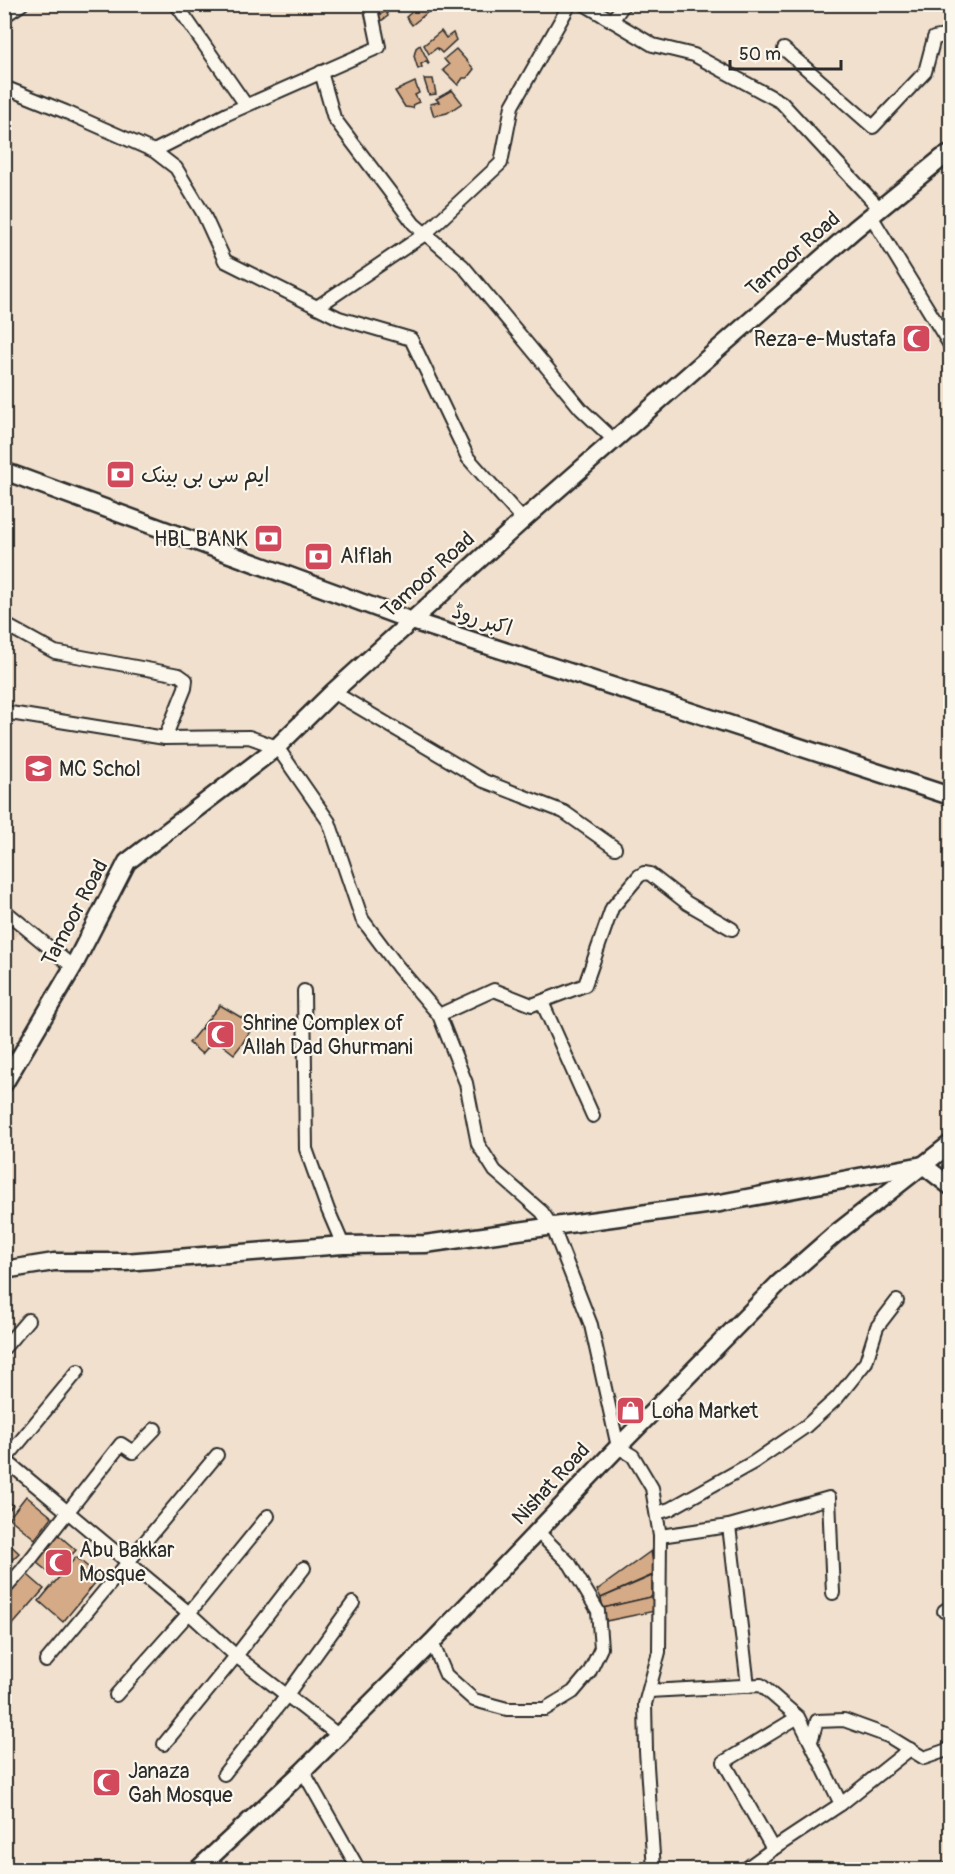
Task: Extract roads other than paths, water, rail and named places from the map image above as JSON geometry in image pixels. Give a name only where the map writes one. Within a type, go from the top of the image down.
[{"type":"street","points":[[4,16],[22,4]]},
{"type":"street","points":[[176,4],[246,105]]},
{"type":"street","points":[[154,151],[246,105],[379,47],[370,4]]},
{"type":"street","points":[[317,307],[425,234],[501,163],[512,106],[570,4]]},
{"type":"street","points":[[584,4],[653,45],[694,55],[782,102],[876,212],[951,345]]},
{"type":"street","points":[[612,21],[624,4]]},
{"type":"street","points":[[784,49],[873,127],[925,72],[934,38],[951,35]]},
{"type":"street","points":[[321,72],[334,118],[414,224],[463,266],[581,409],[614,440]]},
{"type":"street","points":[[4,87],[154,151],[176,168],[203,213],[225,261],[339,318],[411,339],[468,458],[523,520]]},
{"type":"street","name":"Tamoor Road","points":[[4,1084],[73,967],[127,862],[277,747],[333,692],[523,520],[876,212],[942,158],[951,154]]},
{"type":"street","name":"اکبر روڈ","points":[[4,471],[412,621],[951,796]]},
{"type":"street","points":[[4,624],[55,652],[179,675],[186,680],[185,688],[165,738]]},
{"type":"street","points":[[333,692],[484,781],[564,812],[615,848]]},
{"type":"street","points":[[4,712],[165,738],[249,737],[277,747],[329,822],[362,919],[398,967],[439,1015],[466,1083],[478,1144],[495,1171],[542,1212],[553,1228],[591,1325],[618,1447],[633,1456],[652,1488],[660,1536],[659,1652],[645,1704],[654,1869]]},
{"type":"street","points":[[439,1015],[494,990],[532,1005],[585,985],[612,908],[644,873],[650,874],[687,903],[732,929]]},
{"type":"street","points":[[4,910],[73,967]]},
{"type":"street","points":[[304,991],[306,1149],[343,1245]]},
{"type":"street","points":[[542,1002],[593,1116]]},
{"type":"street","name":"Nishat Road","points":[[197,1869],[303,1771],[432,1642],[778,1284],[834,1235],[951,1144]]},
{"type":"street","points":[[4,1270],[54,1262],[125,1262],[343,1245],[425,1244],[720,1203],[923,1164],[951,1186]]},
{"type":"street","points":[[657,1513],[670,1509],[754,1462],[805,1426],[837,1398],[866,1362],[877,1327],[897,1301]]},
{"type":"street","points":[[4,1348],[28,1320]]},
{"type":"street","points":[[78,1371],[5,1460],[189,1613],[236,1656],[338,1735]]},
{"type":"street","points":[[4,1590],[121,1444],[133,1452],[155,1429]]},
{"type":"street","points":[[46,1661],[217,1455]]},
{"type":"street","points":[[660,1536],[729,1526],[829,1498],[833,1593]]},
{"type":"street","points":[[116,1695],[189,1613],[268,1516]]},
{"type":"street","points":[[729,1526],[748,1686]]},
{"type":"street","points":[[432,1642],[446,1675],[474,1700],[507,1709],[544,1709],[573,1692],[589,1672],[601,1648],[598,1611],[570,1564],[538,1532]]},
{"type":"street","points":[[164,1744],[304,1568]]},
{"type":"street","points":[[224,1774],[286,1696],[353,1603]]},
{"type":"street","points":[[649,1690],[761,1685],[798,1717],[841,1804]]},
{"type":"street","points":[[773,1849],[724,1762],[798,1717]]},
{"type":"street","points":[[811,1741],[817,1721],[844,1720],[888,1736],[924,1758],[951,1749]]},
{"type":"street","points":[[744,1869],[841,1804],[910,1749]]},
{"type":"street","points":[[303,1771],[359,1869]]},
{"type":"place","name":"Reza-e-Mustafa","points":[[917,339]]},
{"type":"place","name":"ایم سی بی بینک","points":[[120,475]]},
{"type":"place","name":"HBL BANK","points":[[269,539]]},
{"type":"place","name":"Alflah","points":[[319,556]]},
{"type":"place","name":"MC Schol","points":[[38,769]]},
{"type":"place","name":"Shrine Complex of Allah Dad Ghurmani","points":[[221,1035]]},
{"type":"place","name":"Loha Market","points":[[630,1411]]},
{"type":"place","name":"Abu Bakkar Mosque","points":[[58,1562]]},
{"type":"place","name":"Janaza Gah Mosque","points":[[107,1783]]}]
